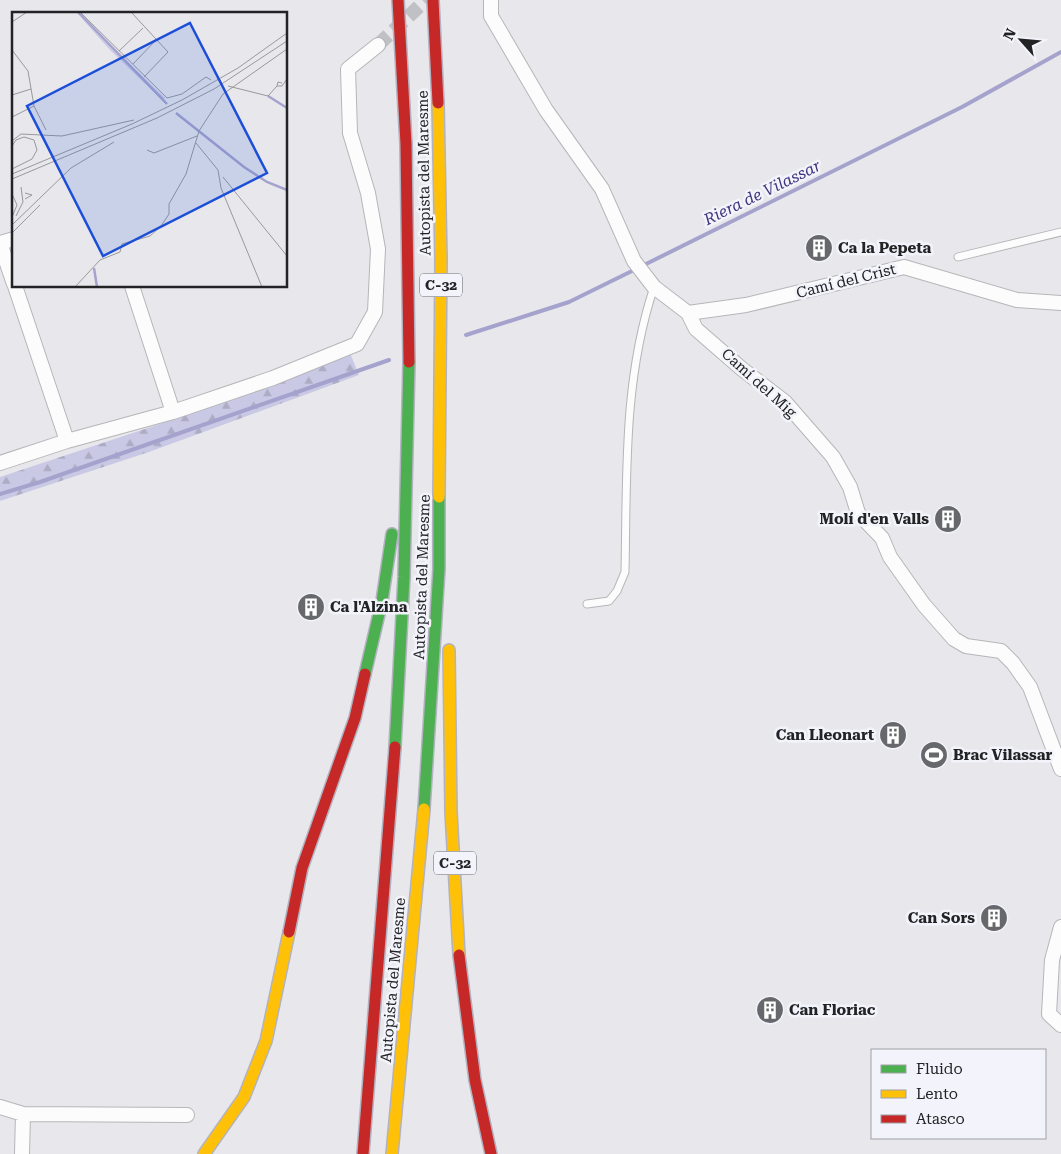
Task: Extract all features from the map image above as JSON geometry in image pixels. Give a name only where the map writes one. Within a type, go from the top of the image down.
[{"type":"highway","name":"Autopista del Maresme","points":[[363,1154],[377,1002],[403,613],[408,432],[408,266],[405,114],[398,0]]},
{"type":"highway","name":"Autopista del Maresme","points":[[392,1154],[427,778],[439,569],[441,258],[437,56],[433,0]]},
{"type":"highway","points":[[204,1154],[244,1097],[266,1041],[302,868],[355,718],[382,601],[408,432]]},
{"type":"highway","name":"C-32","points":[[439,569],[449,646],[450,796],[462,984],[475,1081],[491,1154]]},
{"type":"street","name":"Camí del Mig","points":[[490,0],[491,16],[546,110],[602,189],[634,261],[654,287],[688,313],[696,329],[742,369],[785,402],[833,456],[850,487],[858,513],[882,538],[890,557],[924,605],[954,639],[966,646],[1001,651],[1013,663],[1030,687],[1061,768]]},
{"type":"street","points":[[0,464],[67,441],[173,412],[274,378],[357,344],[375,312],[378,249],[368,193],[350,133],[348,69],[378,45]]},
{"type":"street","points":[[0,243],[12,279]]},
{"type":"street","name":"Camí del Crist","points":[[688,313],[746,305],[904,267],[1017,300],[1061,303]]},
{"type":"street","points":[[15,288],[67,441]]},
{"type":"street","points":[[133,288],[173,412]]},
{"type":"street","points":[[1061,927],[1052,960],[1049,1014],[1061,1026]]},
{"type":"street","points":[[0,1107],[23,1114],[187,1115]]},
{"type":"street","points":[[22,1154],[23,1114]]},
{"type":"lane","points":[[958,257],[1061,232]]},
{"type":"lane","points":[[587,604],[609,601],[618,591],[625,572],[630,396],[642,323],[654,287]]},
{"type":"green space","points":[[350,353],[359,375],[149,452],[0,501],[0,477],[193,413]]},
{"type":"waterway","name":"Riera de Vilassar","points":[[642,266],[962,107],[1061,52]]},
{"type":"waterway","name":"Riera de Vilassar","points":[[466,335],[569,302],[636,269]]},
{"type":"waterway","points":[[0,494],[40,482],[389,360]]},
{"type":"tunnel","points":[[378,45],[426,0]]},
{"type":"traffic: fast","points":[[395,747],[404,577],[409,362]]},
{"type":"traffic: fast","points":[[424,809],[439,569],[439,497]]},
{"type":"traffic: fast","points":[[365,674],[382,601],[392,534]]},
{"type":"traffic: slow","points":[[438,103],[441,258],[439,497]]},
{"type":"traffic: slow","points":[[449,650],[451,812],[459,955]]},
{"type":"traffic: slow","points":[[392,1154],[424,809]]},
{"type":"traffic: slow","points":[[204,1154],[244,1097],[266,1041],[289,932]]},
{"type":"traffic: jam","points":[[398,0],[406,144],[409,362]]},
{"type":"traffic: jam","points":[[433,0],[438,103]]},
{"type":"traffic: jam","points":[[289,932],[302,868],[355,718],[365,674]]},
{"type":"traffic: jam","points":[[363,1154],[395,747]]},
{"type":"traffic: jam","points":[[459,955],[475,1080],[491,1154]]},
{"type":"place","name":"Ca la Pepeta","points":[[819,248]]},
{"type":"place","name":"Molí d'en Valls","points":[[948,519]]},
{"type":"place","name":"Ca l'Alzina","points":[[311,607]]},
{"type":"place","name":"Can Lleonart","points":[[893,735]]},
{"type":"place","name":"Brac Vilassar","points":[[934,755]]},
{"type":"place","name":"Can Sors","points":[[994,918]]},
{"type":"place","name":"Can Floriac","points":[[770,1010]]}]
